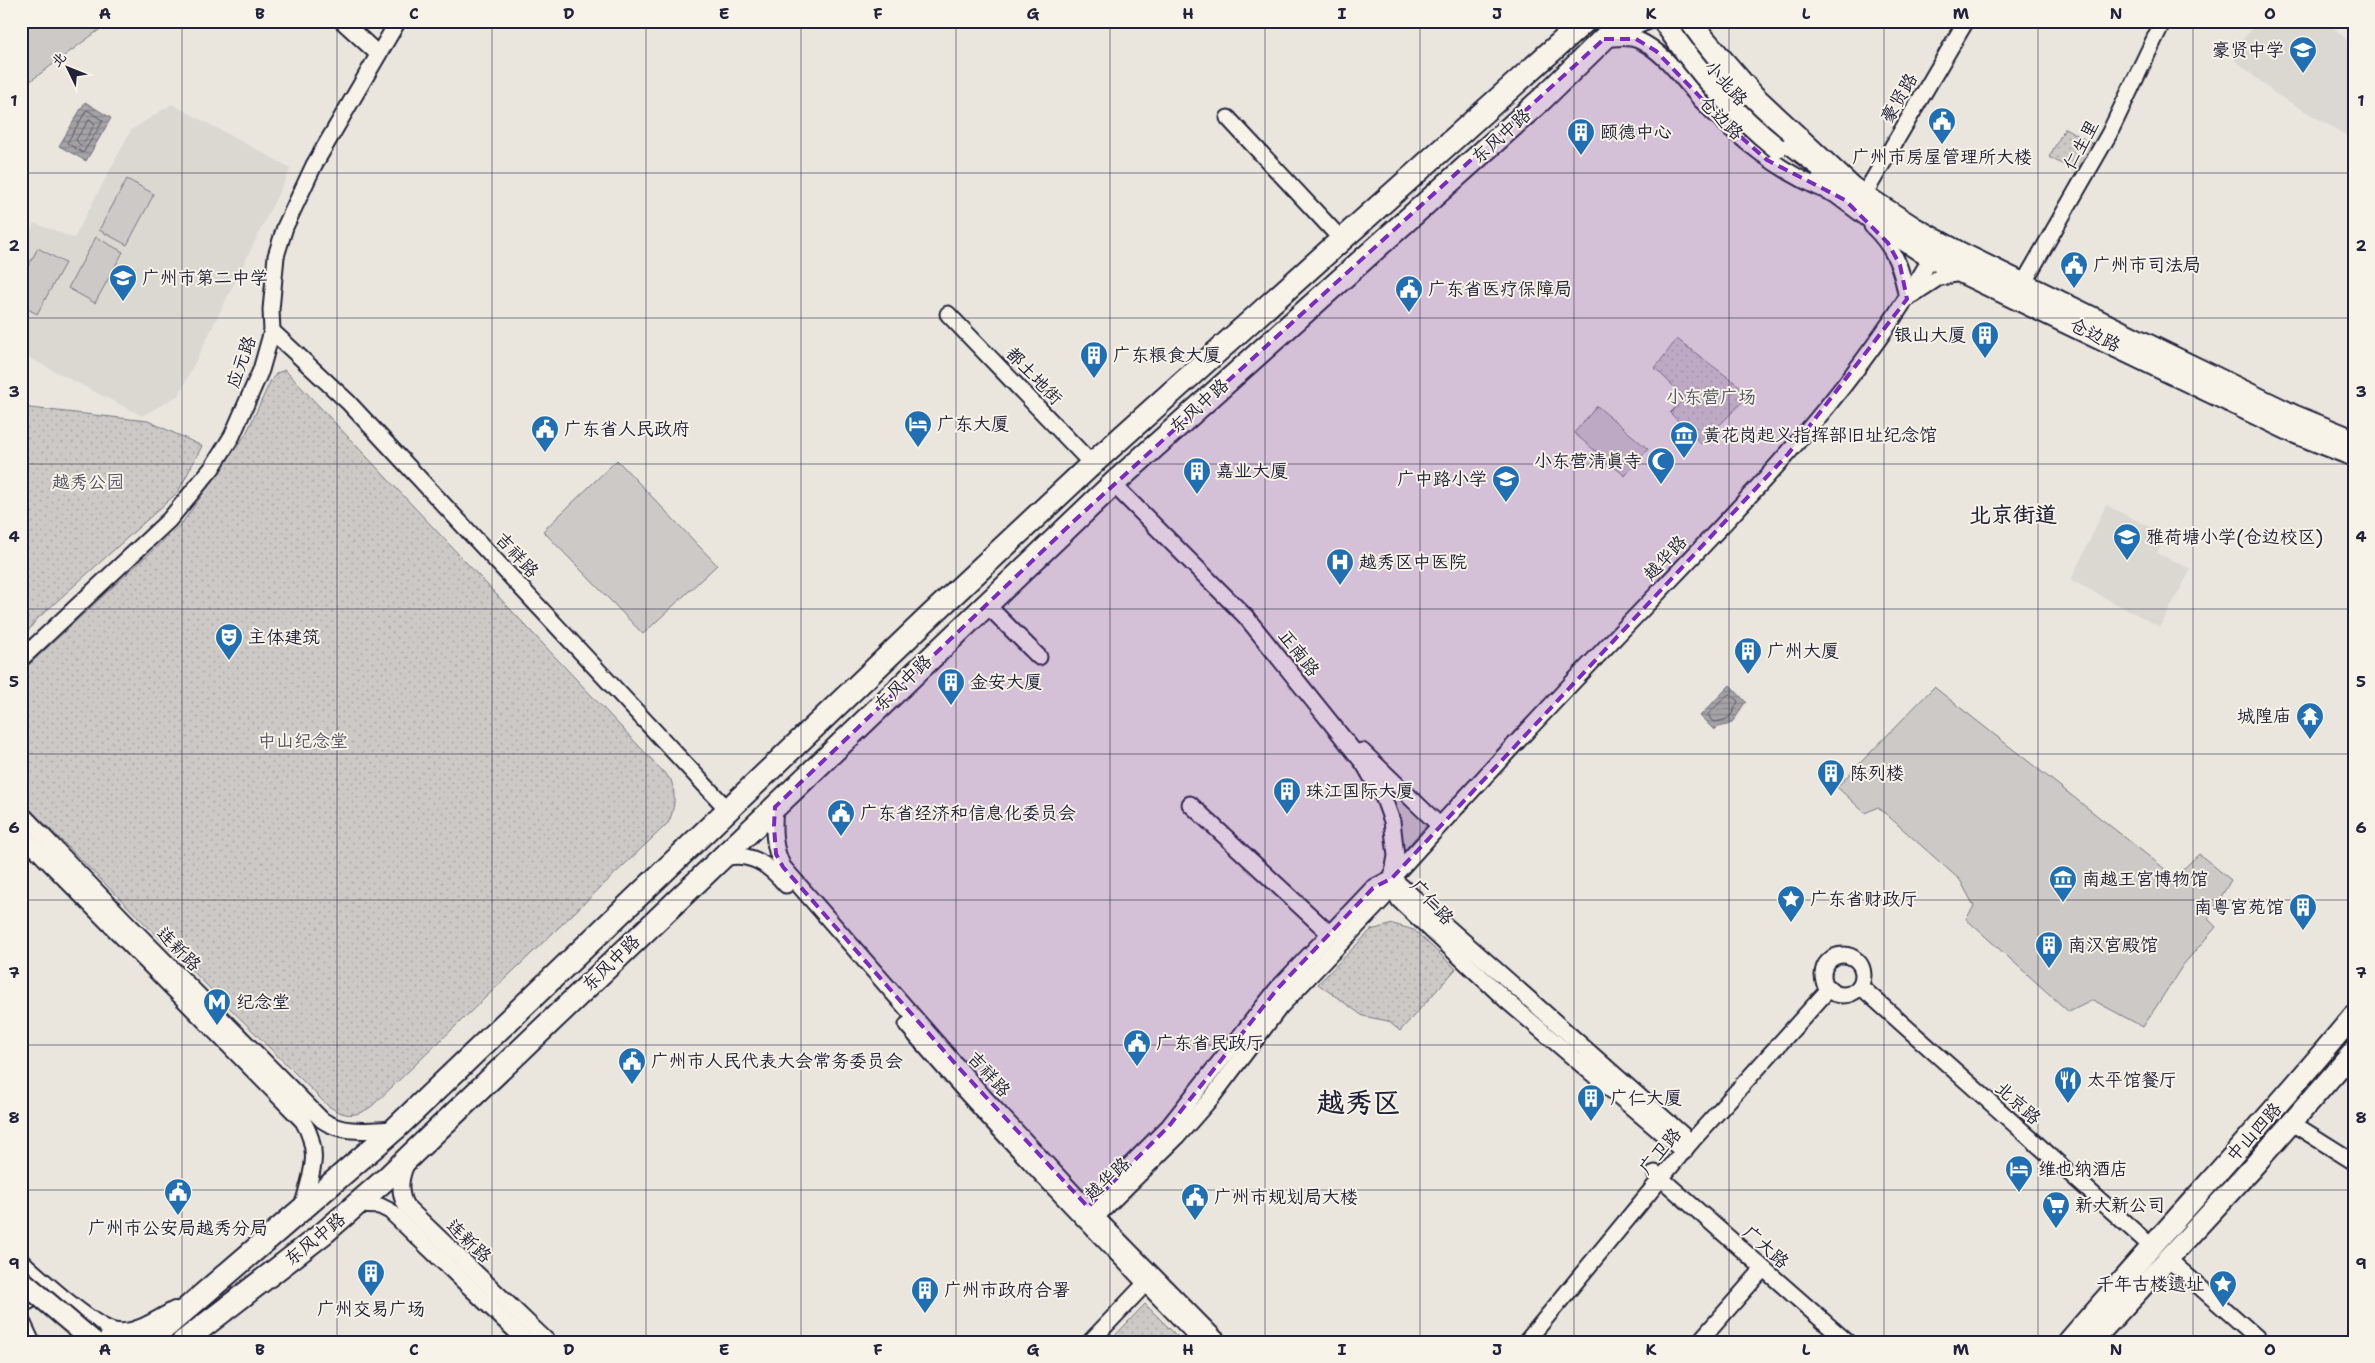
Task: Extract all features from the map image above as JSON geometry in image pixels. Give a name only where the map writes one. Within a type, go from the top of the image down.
[{"type":"highway","name":"东风中路","points":[[190,1339],[357,1205],[413,1154],[1113,484],[1542,99],[1622,21]]},
{"type":"highway","name":"东风中路","points":[[148,1342],[396,1129],[1092,464],[1578,24]]},
{"type":"main road","name":"小北路","points":[[1663,21],[1691,62],[1715,91],[1745,121],[1780,143]]},
{"type":"main road","name":"小北路","points":[[1675,21],[1722,82],[1780,143]]},
{"type":"main road","name":"仓边路","points":[[1780,143],[1864,194],[1963,272],[2308,439],[2354,456]]},
{"type":"main road","name":"仓边路","points":[[1780,143],[1845,200],[1935,250],[2023,284],[2293,415],[2354,440]]},
{"type":"main road","name":"中山四路","points":[[2068,1342],[2151,1246],[2263,1122],[2354,1015]]},
{"type":"main road","name":"中山四路","points":[[2091,1342],[2292,1123],[2354,1051]]},
{"type":"main road","points":[[26,1274],[100,1328],[117,1334],[140,1330],[194,1302]]},
{"type":"main road","points":[[26,1274],[94,1342]]},
{"type":"main road","points":[[21,1291],[80,1342]]},
{"type":"main road","points":[[129,1342],[194,1302]]},
{"type":"main road","points":[[21,1325],[29,1342]]},
{"type":"street","points":[[342,21],[378,54]]},
{"type":"street","name":"应元路","points":[[23,654],[168,520],[194,493],[232,436],[261,370],[272,332],[271,310],[276,256],[285,227],[314,165],[398,21]]},
{"type":"street","points":[[1604,39],[1634,29],[1649,21]]},
{"type":"street","points":[[1666,60],[1661,49],[1660,38],[1665,28],[1675,21]]},
{"type":"street","name":"仓边路","points":[[1684,21],[1700,27],[1756,94],[1864,194]]},
{"type":"street","name":"豪贤路","points":[[1864,194],[1966,21]]},
{"type":"street","name":"仁生里","points":[[2023,284],[2110,134],[2163,21]]},
{"type":"street","name":"仓边路","points":[[1604,39],[1636,39],[1656,50],[1724,122],[1767,160],[1806,183],[1845,200]]},
{"type":"street","points":[[1228,118],[1342,239]]},
{"type":"street","points":[[1845,200],[1878,232],[1894,252],[1900,265],[1906,299],[1938,278],[1963,272]]},
{"type":"street","name":"越华路","points":[[1089,1214],[1150,1165],[1195,1117],[1280,1007],[1383,899],[1392,878],[1766,479],[1853,374],[1906,299],[1935,250]]},
{"type":"street","name":"都土地街","points":[[948,314],[1092,464]]},
{"type":"street","name":"吉祥路","points":[[272,332],[348,402],[729,810]]},
{"type":"street","name":"正南路","points":[[1113,484],[1246,617],[1364,764],[1384,799],[1392,821],[1396,856],[1392,878]]},
{"type":"street","points":[[986,604],[1039,657]]},
{"type":"street","points":[[1327,717],[1440,826]]},
{"type":"street","points":[[1190,804],[1329,933]]},
{"type":"street","name":"吉祥路","points":[[775,807],[774,842],[776,854],[783,867],[1089,1214],[1145,1284],[1202,1342]]},
{"type":"street","name":"连新路","points":[[21,812],[134,930],[322,1120],[342,1130],[396,1129]]},
{"type":"street","name":"连新路","points":[[21,834],[303,1121],[311,1136],[314,1156],[301,1212]]},
{"type":"street","name":"吉祥路","points":[[721,858],[733,855],[747,856],[759,860],[775,873],[970,1099],[1219,1342]]},
{"type":"street","name":"越华路","points":[[1089,1214],[1169,1126],[1278,988],[1372,888],[1392,878]]},
{"type":"street","name":"广仁路","points":[[1392,878],[1684,1144]]},
{"type":"street","points":[[1839,955],[1851,956],[1860,963],[1864,975],[1860,986],[1851,994],[1845,995],[1829,989],[1823,978],[1828,961],[1839,955]]},
{"type":"street","name":"北京路","points":[[1860,986],[2151,1246]]},
{"type":"street","name":"广卫路","points":[[1526,1342],[1684,1144],[1829,989]]},
{"type":"street","points":[[2292,1123],[2354,1162]]},
{"type":"street","name":"连新路","points":[[413,1154],[403,1170],[401,1188],[406,1206],[548,1342]]},
{"type":"street","name":"广卫路","points":[[1515,1342],[1658,1176]]},
{"type":"street","name":"广大路","points":[[1658,1176],[1847,1342]]},
{"type":"street","name":"连新路","points":[[357,1205],[380,1206],[390,1211],[527,1342]]},
{"type":"street","points":[[2167,1258],[2262,1342]]},
{"type":"street","points":[[1699,1342],[1763,1269]]},
{"type":"street","points":[[21,1301],[29,1301],[36,1296],[39,1288],[26,1274]]},
{"type":"street","points":[[1090,1342],[1145,1284]]},
{"type":"highlighted area","points":[[1604,39],[1636,39],[1656,51],[1724,122],[1767,160],[1845,200],[1888,243],[1900,265],[1907,299],[1788,454],[1392,878],[1373,888],[1278,988],[1169,1126],[1088,1207],[959,1068],[783,867],[776,854],[774,826],[775,807],[1074,521]]},
{"type":"shaded area","name":"豪贤中学","points":[[2259,21],[2327,21],[2354,47],[2354,140],[2274,93],[2229,55]]},
{"type":"shaded area","name":"广州市第二中学","points":[[172,104],[291,168],[179,395],[142,416],[21,354],[21,251],[34,223],[74,238],[131,130]]},
{"type":"shaded area","name":"雅荷塘小学(仓边校区)","points":[[2106,505],[2166,535],[2157,553],[2191,569],[2160,627],[2071,580]]},
{"type":"green space","points":[[21,21],[99,21],[103,27],[21,88]]},
{"type":"green space","points":[[2065,128],[2093,144],[2077,172],[2049,157]]},
{"type":"green space","points":[[127,179],[154,194],[127,245],[99,230]]},
{"type":"green space","points":[[96,237],[123,252],[95,303],[68,288]]},
{"type":"green space","points":[[38,248],[65,263],[37,314],[21,305],[21,279]]},
{"type":"green space","name":"小东营广场","points":[[1677,339],[1750,394],[1701,444],[1670,413],[1685,398],[1655,368]]},
{"type":"green space","name":"中山纪念堂","points":[[285,370],[671,780],[674,791],[674,802],[668,823],[372,1106],[355,1114],[344,1114],[327,1105],[21,800],[21,672],[182,523],[246,434],[271,380],[277,373]]},
{"type":"green space","points":[[1597,406],[1648,449],[1625,476],[1574,433]]},
{"type":"green space","name":"越秀公园","points":[[21,407],[148,421],[202,446],[178,492],[36,620],[21,641]]},
{"type":"green space","points":[[617,460],[717,565],[643,634],[543,531]]},
{"type":"green space","points":[[1934,687],[2175,877],[2199,854],[2231,880],[2208,919],[2216,927],[2183,965],[2143,1027],[2093,1000],[2069,1012],[1966,919],[1974,906],[1960,880],[1878,807],[1865,813],[1837,787]]},
{"type":"green space","points":[[1383,779],[1428,823],[1402,853],[1400,817]]},
{"type":"green space","points":[[1393,924],[1414,930],[1456,969],[1400,1031],[1388,1021],[1363,1016],[1318,984],[1371,930]]},
{"type":"green space","points":[[1145,1304],[1183,1342],[1109,1342]]},
{"type":"water","points":[[85,102],[111,118],[86,161],[59,146]]},
{"type":"water","points":[[1730,685],[1746,702],[1732,722],[1714,730],[1700,716]]},
{"type":"place","name":"豪贤中学","points":[[2303,74]]},
{"type":"place","name":"广州市房屋管理所大楼","points":[[1942,145]]},
{"type":"place","name":"颐德中心","points":[[1581,156]]},
{"type":"place","name":"广州市司法局","points":[[2074,289]]},
{"type":"place","name":"广州市第二中学","points":[[123,302]]},
{"type":"place","name":"广东省医疗保障局","points":[[1409,313]]},
{"type":"place","name":"银山大厦","points":[[1985,359]]},
{"type":"place","name":"广东粮食大厦","points":[[1094,379]]},
{"type":"place","name":"广东大厦","points":[[918,448]]},
{"type":"place","name":"广东省人民政府","points":[[545,453]]},
{"type":"place","name":"黄花岗起义指挥部旧址纪念馆","points":[[1684,459]]},
{"type":"place","name":"小东营清真寺","points":[[1661,485]]},
{"type":"place","name":"嘉业大厦","points":[[1197,495]]},
{"type":"place","name":"广中路小学","points":[[1506,503]]},
{"type":"place","name":"雅荷塘小学(仓边校区)","points":[[2127,561]]},
{"type":"place","name":"越秀区中医院","points":[[1340,586]]},
{"type":"place","name":"主体建筑","points":[[229,661]]},
{"type":"place","name":"广州大厦","points":[[1748,675]]},
{"type":"place","name":"金安大厦","points":[[951,706]]},
{"type":"place","name":"城隍庙","points":[[2310,740]]},
{"type":"place","name":"陈列楼","points":[[1831,797]]},
{"type":"place","name":"珠江国际大厦","points":[[1287,815]]},
{"type":"place","name":"广东省经济和信息化委员会","points":[[841,837]]},
{"type":"place","name":"南越王宫博物馆","points":[[2063,903]]},
{"type":"place","name":"广东省财政厅","points":[[1791,923]]},
{"type":"place","name":"南粤宫苑馆","points":[[2303,931]]},
{"type":"place","name":"南汉宫殿馆","points":[[2049,969]]},
{"type":"place","name":"纪念堂","points":[[217,1026]]},
{"type":"place","name":"广东省民政厅","points":[[1137,1067]]},
{"type":"place","name":"广州市人民代表大会常务委员会","points":[[632,1085]]},
{"type":"place","name":"太平馆餐厅","points":[[2068,1104]]},
{"type":"place","name":"广仁大厦","points":[[1591,1122]]},
{"type":"place","name":"维也纳酒店","points":[[2019,1193]]},
{"type":"place","name":"广州市公安局越秀分局","points":[[178,1216]]},
{"type":"place","name":"广州市规划局大楼","points":[[1195,1221]]},
{"type":"place","name":"新大新公司","points":[[2056,1229]]},
{"type":"place","name":"广州交易广场","points":[[371,1297]]},
{"type":"place","name":"千年古楼遗址","points":[[2223,1308]]},
{"type":"place","name":"广州市政府合署","points":[[925,1314]]},
{"type":"district","name":"北京街道","points":[[2013,514]]},
{"type":"district","name":"越秀区","points":[[1359,1102]]}]
